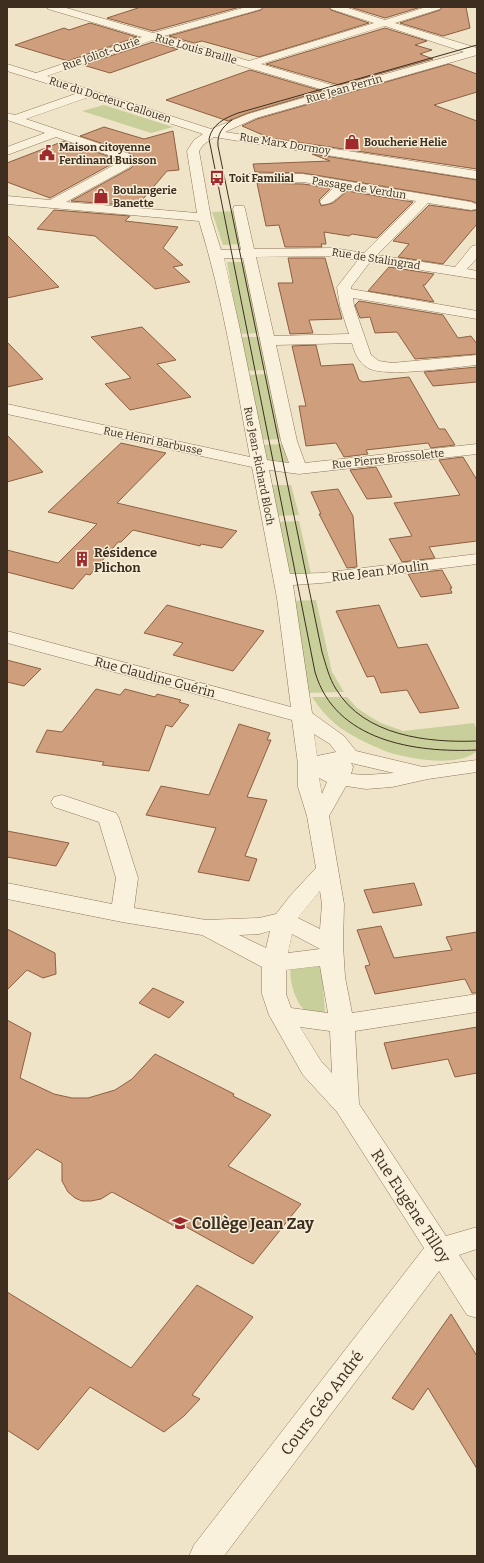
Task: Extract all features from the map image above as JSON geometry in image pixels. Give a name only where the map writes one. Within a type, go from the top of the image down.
[{"type":"street","name":"Rue Louis Braille","points":[[52,7],[340,90]]},
{"type":"street","name":"Rue Joliot-Curie","points":[[37,76],[154,36],[257,7]]},
{"type":"street","points":[[335,7],[476,52]]},
{"type":"street","points":[[251,64],[436,7]]},
{"type":"street","points":[[82,15],[98,10]]},
{"type":"street","name":"Rue Jean Perrin","points":[[204,218],[193,151],[198,143],[212,133],[252,116],[476,52]]},
{"type":"street","name":"Rue du Docteur Gallouen","points":[[7,67],[212,133]]},
{"type":"street","points":[[11,118],[90,93]]},
{"type":"street","points":[[29,124],[104,97]]},
{"type":"street","points":[[11,118],[126,157],[130,160],[126,164],[52,204]]},
{"type":"street","points":[[7,150],[56,133]]},
{"type":"street","name":"Rue Marx Dormoy","points":[[212,133],[471,174]]},
{"type":"street","points":[[471,174],[468,169],[477,166]]},
{"type":"street","name":"Passage de Verdun","points":[[247,178],[289,177],[471,206]]},
{"type":"street","points":[[326,201],[343,185]]},
{"type":"street","points":[[426,198],[367,257],[344,287],[357,338],[364,357],[374,365],[392,368],[477,360]]},
{"type":"street","points":[[7,200],[204,218]]},
{"type":"street","points":[[238,209],[290,441],[299,469]]},
{"type":"street","name":"Rue Jean-Richard Bloch","points":[[204,218],[216,254],[232,325],[282,580],[302,716]]},
{"type":"street","points":[[458,272],[477,249]]},
{"type":"street","name":"Rue de Stalingrad","points":[[216,254],[333,252],[477,276]]},
{"type":"street","points":[[345,292],[477,315]]},
{"type":"street","points":[[268,342],[357,338]]},
{"type":"street","name":"Rue Henri Barbusse","points":[[7,409],[259,464],[299,469]]},
{"type":"street","name":"Rue Pierre Brossolette","points":[[299,469],[477,449]]},
{"type":"street","name":"Rue Jean Moulin","points":[[282,580],[316,578],[477,559]]},
{"type":"street","name":"Rue Claudine Guérin","points":[[7,637],[302,716]]},
{"type":"street","points":[[302,716],[337,740],[349,756]]},
{"type":"street","points":[[302,716],[308,764],[309,787],[318,816],[333,904],[333,977],[342,1024],[346,1105]]},
{"type":"street","points":[[318,816],[334,791],[349,756]]},
{"type":"street","points":[[308,764],[349,756],[379,765],[428,772]]},
{"type":"street","points":[[308,764],[338,779],[366,782],[392,780],[428,772],[477,766]]},
{"type":"street","points":[[62,802],[108,818],[127,878],[122,914]]},
{"type":"street","name":"Rue Eugène Tilloy","points":[[327,869],[298,901],[284,920],[274,963],[274,994],[282,1016],[312,1068],[346,1105],[477,1306]]},
{"type":"street","points":[[7,892],[206,928],[258,926],[284,920],[332,950]]},
{"type":"street","points":[[206,928],[274,963],[332,950]]},
{"type":"street","points":[[282,1016],[342,1024],[477,1002]]},
{"type":"street","points":[[439,1249],[477,1238]]},
{"type":"street","name":"Cours Géo André","points":[[205,1556],[439,1249]]},
{"type":"green space","points":[[104,105],[173,127],[151,133],[82,111]]},
{"type":"green space","points":[[234,211],[242,244],[223,245],[212,212]]},
{"type":"green space","points":[[227,262],[246,262],[260,333],[239,334]]},
{"type":"green space","points":[[240,337],[261,337],[268,370],[245,371]]},
{"type":"green space","points":[[269,374],[283,439],[260,440],[247,375]]},
{"type":"green space","points":[[284,444],[288,465],[266,460],[261,445]]},
{"type":"green space","points":[[268,485],[291,485],[299,515],[276,516]]},
{"type":"green space","points":[[299,521],[311,574],[287,572],[276,522]]},
{"type":"green space","points":[[316,600],[332,672],[344,692],[307,693],[289,601]]},
{"type":"green space","points":[[312,697],[347,697],[357,708],[369,716],[381,723],[403,731],[474,723],[477,730],[477,751],[469,756],[446,761],[419,759],[394,754],[373,746],[339,727],[324,713]]},
{"type":"green space","points":[[321,962],[325,1012],[311,1013],[302,1008],[299,1003],[294,991],[290,972],[291,967]]},
{"type":"building","points":[[141,7],[240,7],[153,31],[107,18]]},
{"type":"building","points":[[263,7],[329,7],[331,10],[369,23],[259,57],[202,41],[194,43],[169,36],[261,10]]},
{"type":"building","points":[[350,7],[421,7],[385,18]]},
{"type":"building","points":[[442,7],[466,7],[470,28],[443,36],[400,23],[440,10]]},
{"type":"building","points":[[90,23],[137,37],[68,61],[15,45],[64,28],[69,30]]},
{"type":"building","points":[[385,28],[427,41],[415,45],[432,50],[420,54],[433,59],[339,85],[266,64]]},
{"type":"building","points":[[153,42],[178,49],[110,73],[83,65]]},
{"type":"building","points":[[449,64],[477,74],[477,92],[434,105],[477,121],[477,169],[270,138],[242,126],[257,119]]},
{"type":"building","points":[[250,70],[322,91],[248,113],[228,121],[166,100]]},
{"type":"building","points":[[104,127],[144,139],[173,131],[179,170],[167,171],[137,206],[71,201],[131,168],[137,161],[137,159],[130,153],[80,136]]},
{"type":"building","points":[[64,141],[119,160],[50,198],[7,182],[7,163]]},
{"type":"building","points":[[312,154],[477,180],[477,203],[303,173],[255,172],[253,164],[330,161]]},
{"type":"building","points":[[257,183],[303,184],[331,188],[319,200],[321,206],[333,203],[347,191],[413,202],[377,238],[324,232],[326,244],[321,244],[322,247],[285,247],[279,225],[266,226]]},
{"type":"building","points":[[429,205],[471,211],[477,210],[477,224],[443,264],[398,257],[409,244],[393,241]]},
{"type":"building","points":[[54,210],[130,216],[125,221],[178,227],[163,248],[183,265],[173,267],[190,282],[155,289],[95,236],[37,229]]},
{"type":"building","points":[[7,235],[59,287],[7,298]]},
{"type":"building","points":[[288,258],[325,258],[342,319],[309,320],[313,333],[290,334],[278,283],[293,283]]},
{"type":"building","points":[[389,267],[434,274],[425,285],[423,285],[434,302],[368,291]]},
{"type":"building","points":[[359,301],[443,315],[458,338],[471,336],[477,344],[477,354],[415,359],[397,332],[375,333],[370,317],[360,318],[355,305]]},
{"type":"building","points":[[142,327],[176,360],[157,364],[191,397],[130,410],[105,384],[131,378],[91,337]]},
{"type":"building","points":[[7,342],[43,379],[7,387]]},
{"type":"building","points":[[316,345],[321,366],[353,364],[359,380],[363,382],[409,377],[439,429],[445,429],[455,445],[431,448],[428,443],[366,450],[368,454],[344,457],[336,443],[306,446],[299,406],[306,406],[292,346]]},
{"type":"building","points":[[477,367],[477,382],[433,386],[424,372]]},
{"type":"building","points":[[7,435],[43,472],[7,482]]},
{"type":"building","points":[[121,443],[166,453],[117,503],[237,531],[222,548],[201,544],[200,546],[133,530],[121,542],[118,542],[90,575],[86,574],[73,589],[7,572],[7,550],[58,563],[97,524],[48,512]]},
{"type":"building","points":[[463,457],[477,480],[477,541],[429,547],[435,558],[402,562],[389,539],[412,536],[394,503],[460,495],[439,460]]},
{"type":"building","points":[[376,467],[392,497],[367,499],[350,470]]},
{"type":"building","points":[[338,489],[353,516],[357,567],[347,568],[319,514],[321,514],[311,492]]},
{"type":"building","points":[[442,570],[452,588],[450,588],[452,593],[421,597],[408,574]]},
{"type":"building","points":[[167,605],[264,631],[233,671],[173,655],[183,643],[144,633]]},
{"type":"building","points":[[379,605],[398,648],[427,644],[459,708],[420,713],[407,690],[381,693],[374,676],[367,677],[336,611]]},
{"type":"building","points":[[7,660],[41,669],[24,686],[7,682]]},
{"type":"building","points":[[96,689],[120,695],[125,689],[155,697],[157,694],[181,700],[179,702],[189,705],[172,727],[166,725],[149,771],[102,765],[104,762],[36,752],[47,730],[62,732]]},
{"type":"building","points":[[239,724],[270,733],[267,740],[271,740],[247,797],[267,800],[245,856],[257,859],[249,881],[198,872],[216,828],[146,815],[161,786],[209,795]]},
{"type":"building","points":[[7,831],[69,843],[56,866],[7,857]]},
{"type":"building","points":[[414,883],[422,905],[373,913],[364,890]]},
{"type":"building","points":[[381,926],[394,958],[452,950],[446,937],[477,932],[477,993],[472,993],[465,979],[375,994],[365,966],[370,965],[357,930]]},
{"type":"building","points":[[7,929],[55,953],[56,974],[43,978],[27,970],[7,990]]},
{"type":"building","points":[[153,988],[184,1002],[169,1018],[139,1003]]},
{"type":"building","points":[[7,1020],[31,1033],[20,1078],[54,1094],[72,1098],[88,1098],[115,1090],[132,1079],[155,1054],[234,1094],[233,1096],[271,1115],[228,1166],[301,1204],[253,1264],[179,1223],[176,1227],[112,1192],[101,1199],[91,1201],[82,1201],[75,1198],[68,1192],[62,1181],[62,1163],[37,1149],[7,1181]]},
{"type":"building","points":[[477,1027],[477,1073],[455,1077],[448,1059],[392,1069],[384,1043]]},
{"type":"building","points":[[197,1285],[253,1317],[192,1395],[200,1399],[184,1416],[164,1432],[90,1387],[38,1450],[7,1430],[7,1292],[131,1368]]},
{"type":"building","points":[[451,1314],[477,1356],[477,1469],[428,1388],[413,1410],[392,1398]]},
{"type":"tram line","points":[[477,45],[238,113],[220,122],[213,129],[209,139],[315,672],[325,695],[340,714],[359,728],[380,738],[404,745],[428,749],[477,750]]},
{"type":"tram line","points":[[232,120],[225,125],[221,131],[218,138],[218,146],[322,652],[330,676],[336,689],[348,705],[363,717],[380,727],[418,738],[477,741]]},
{"type":"place","name":"Boucherie Helie","points":[[352,142]]},
{"type":"place","name":"Maison citoyenne Ferdinand Buisson","points":[[47,153]]},
{"type":"place","name":"Toit Familial","points":[[217,178]]},
{"type":"place","name":"Boulangerie Banette","points":[[101,196]]},
{"type":"place","name":"Résidence Plichon","points":[[82,559]]},
{"type":"place","name":"Collège Jean Zay","points":[[180,1223]]}]
